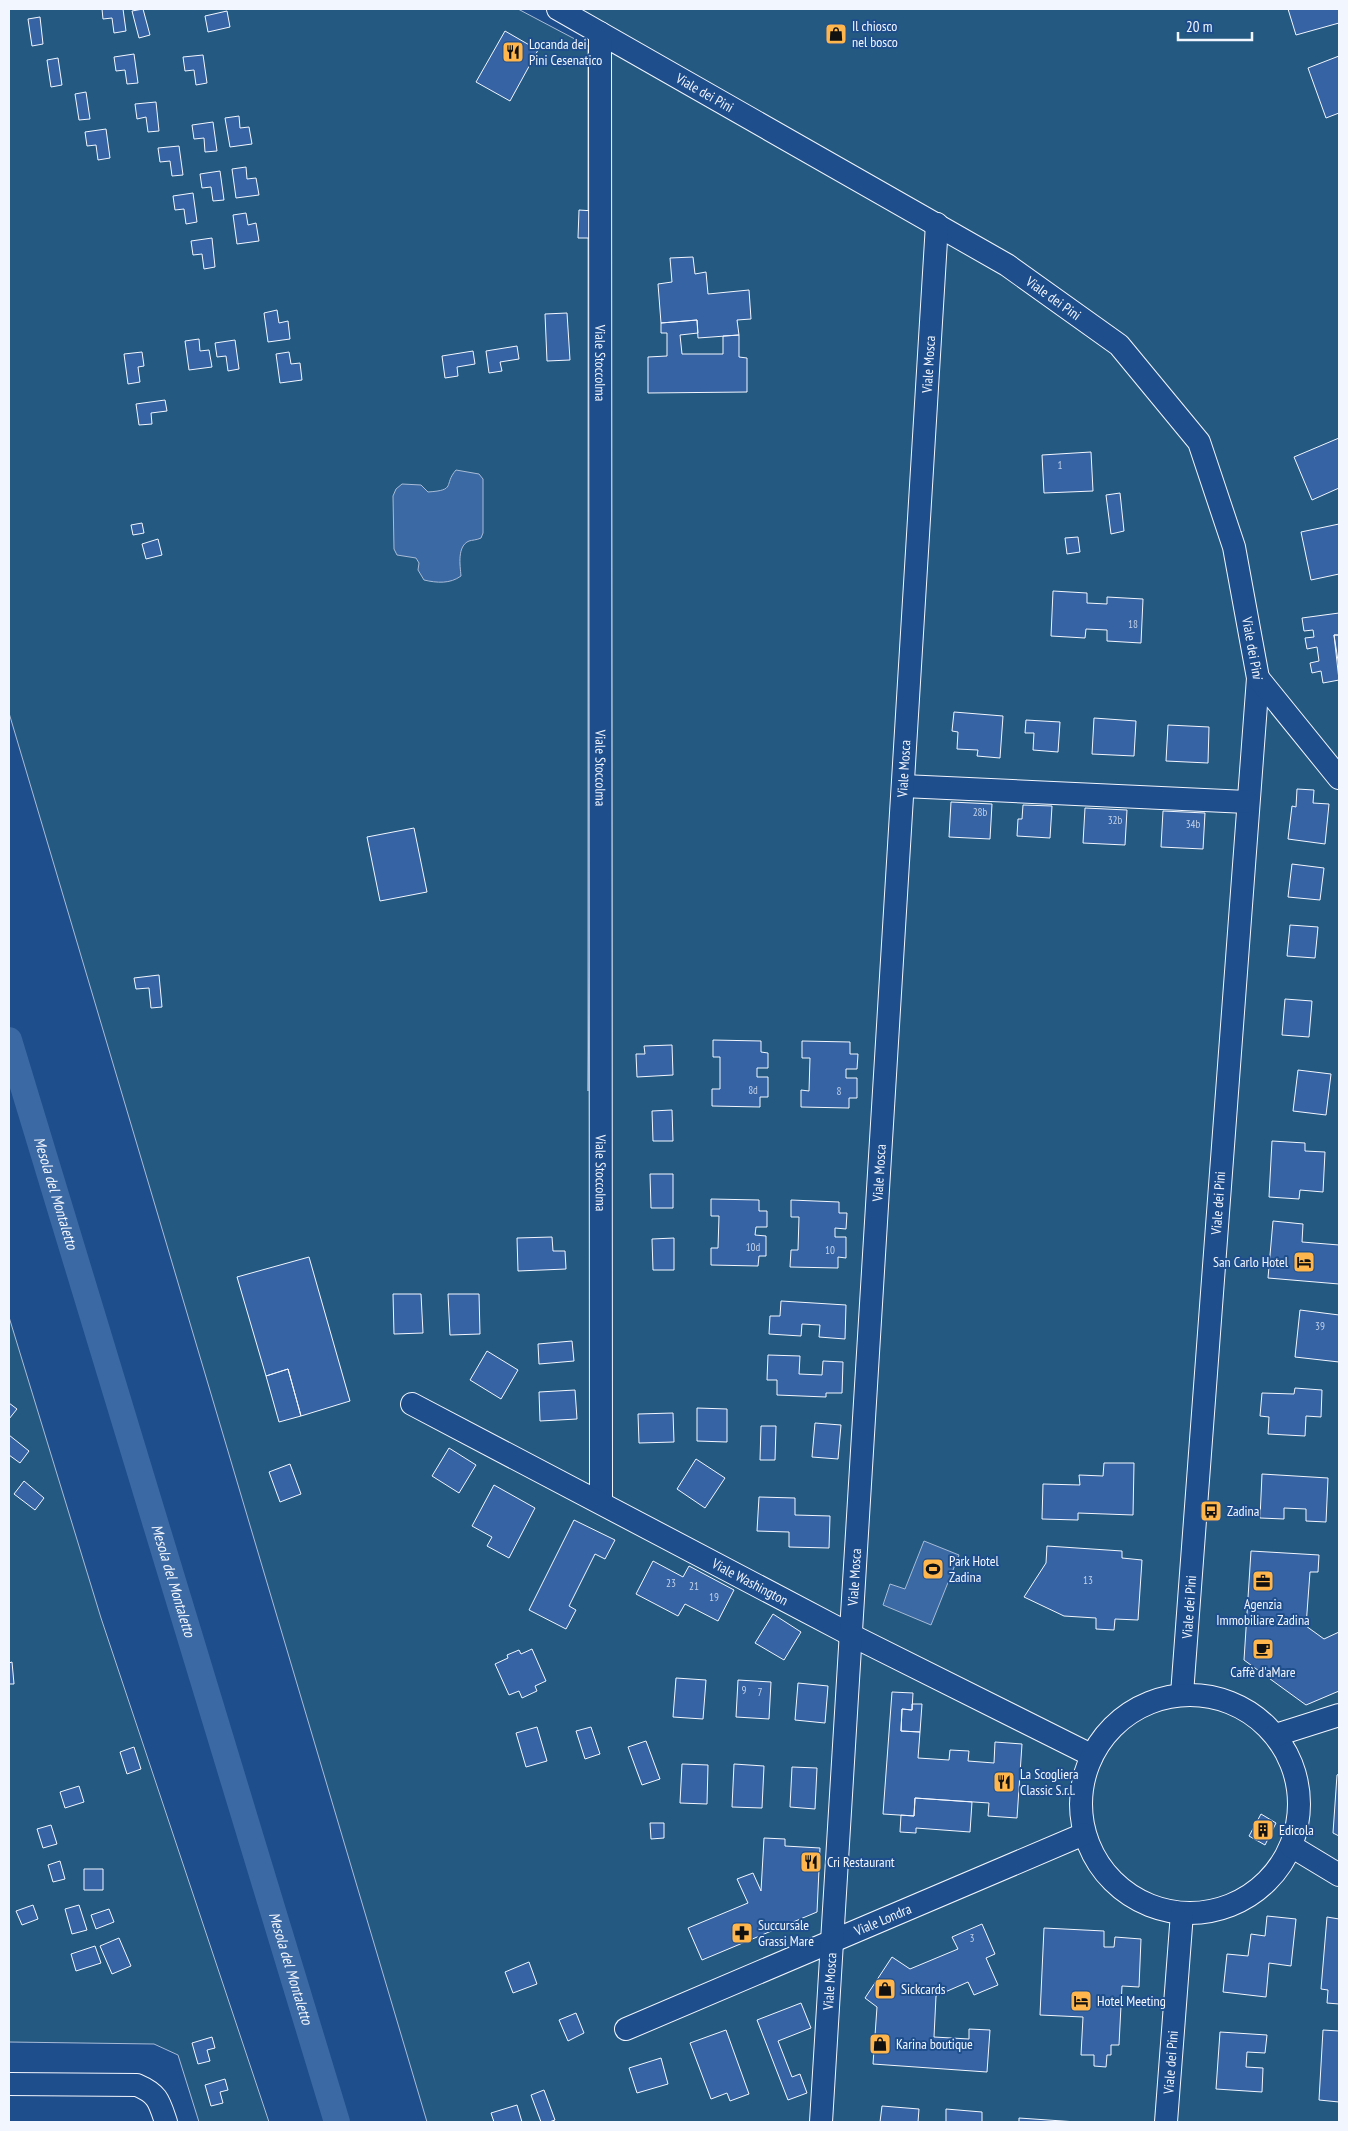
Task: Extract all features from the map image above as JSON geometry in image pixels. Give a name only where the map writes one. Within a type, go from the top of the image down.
[{"type":"street","name":"Viale dei Pini","points":[[558,9],[1008,265],[1119,345],[1199,442],[1234,547],[1258,678],[1247,802],[1182,1694]]},
{"type":"street","name":"Viale Stoccolma","points":[[600,33],[600,1502]]},
{"type":"street","name":"Viale Mosca","points":[[821,2122],[937,224]]},
{"type":"street","points":[[1258,678],[1339,778]]},
{"type":"street","points":[[903,786],[1247,802]]},
{"type":"street","name":"Viale Washington","points":[[412,1404],[851,1635],[1091,1755]]},
{"type":"street","points":[[1182,1694],[1209,1696],[1234,1703],[1257,1716],[1276,1735],[1290,1760],[1298,1788],[1299,1818],[1291,1846],[1273,1875],[1247,1897],[1216,1910],[1182,1914],[1149,1906],[1120,1889],[1098,1864],[1084,1834],[1080,1808],[1082,1781],[1091,1755],[1114,1724],[1145,1703],[1182,1694]]},
{"type":"street","points":[[1276,1735],[1339,1714]]},
{"type":"street","name":"Viale Londra","points":[[626,2029],[1084,1834]]},
{"type":"street","points":[[1291,1846],[1339,1875]]},
{"type":"street","name":"Viale dei Pini","points":[[1166,2122],[1182,1914]]},
{"type":"street","points":[[9,2084],[137,2085],[152,2091],[160,2105],[166,2122]]},
{"type":"shaded area","points":[[9,9],[518,9],[588,46],[588,1091],[600,34],[559,9],[1339,9],[1339,2122],[427,2122],[9,713]]},
{"type":"shaded area","points":[[456,470],[479,474],[483,479],[483,533],[481,538],[465,543],[460,556],[461,576],[457,579],[443,582],[424,580],[418,570],[419,563],[416,558],[397,555],[394,549],[393,496],[396,489],[402,484],[421,485],[428,492],[443,490],[448,486]]},
{"type":"shaded area","points":[[9,1317],[101,1618],[269,2122],[199,2122],[178,2055],[154,2044],[9,2042]]},
{"type":"shaded area","name":"Park Hotel Zadina","points":[[924,1541],[959,1555],[931,1625],[883,1605],[890,1584],[905,1589]]},
{"type":"building","points":[[102,9],[123,9],[126,31],[114,33],[112,18],[103,19]]},
{"type":"building","points":[[143,9],[150,35],[139,38],[132,11]]},
{"type":"building","points":[[1288,9],[1339,9],[1339,23],[1296,35]]},
{"type":"building","points":[[227,11],[230,27],[208,32],[205,16]]},
{"type":"building","points":[[40,17],[43,44],[32,46],[28,19]]},
{"type":"building","points":[[505,31],[538,50],[510,101],[476,82]]},
{"type":"building","points":[[134,54],[138,83],[127,84],[125,70],[116,71],[114,57]]},
{"type":"building","points":[[203,55],[207,83],[196,85],[194,70],[185,71],[183,57]]},
{"type":"building","points":[[1339,56],[1339,113],[1326,118],[1308,68]]},
{"type":"building","points":[[58,58],[62,85],[51,87],[47,60]]},
{"type":"building","points":[[86,92],[90,119],[79,120],[75,94]]},
{"type":"building","points":[[156,102],[159,131],[148,132],[146,117],[137,119],[135,104]]},
{"type":"building","points":[[239,116],[240,128],[249,127],[252,144],[230,147],[225,118]]},
{"type":"building","points":[[213,122],[217,151],[205,152],[204,138],[194,139],[192,125]]},
{"type":"building","points":[[106,129],[110,158],[98,160],[96,145],[87,146],[85,132]]},
{"type":"building","points":[[179,146],[183,175],[172,176],[170,161],[160,162],[158,148]]},
{"type":"building","points":[[246,167],[247,179],[256,178],[259,195],[236,198],[232,169]]},
{"type":"building","points":[[220,171],[224,200],[213,201],[211,187],[202,188],[200,174]]},
{"type":"building","points":[[193,193],[197,222],[186,224],[184,209],[175,210],[173,196]]},
{"type":"building","points":[[579,210],[594,211],[594,238],[578,238]]},
{"type":"building","points":[[246,213],[248,225],[256,223],[259,241],[237,244],[233,215]]},
{"type":"building","points":[[212,238],[215,267],[204,269],[202,254],[193,255],[191,241]]},
{"type":"building","points":[[693,257],[695,274],[706,272],[708,294],[749,290],[751,319],[737,320],[739,335],[698,338],[697,320],[661,323],[658,284],[672,282],[670,258]]},
{"type":"building","points":[[277,310],[279,323],[288,321],[290,339],[268,342],[264,313]]},
{"type":"building","points":[[567,313],[570,360],[547,361],[545,314]]},
{"type":"building","points":[[697,320],[698,333],[680,335],[682,354],[723,354],[723,336],[739,335],[739,357],[747,358],[747,392],[648,393],[648,357],[667,356],[667,333],[661,333],[661,323]]},
{"type":"building","points":[[199,339],[200,351],[209,350],[212,367],[189,370],[185,341]]},
{"type":"building","points":[[235,340],[239,369],[228,371],[226,356],[217,357],[215,343]]},
{"type":"building","points":[[517,346],[519,359],[500,362],[502,371],[489,373],[486,351]]},
{"type":"building","points":[[473,351],[475,364],[457,367],[458,376],[445,378],[442,356]]},
{"type":"building","points":[[142,352],[144,366],[138,367],[140,382],[128,384],[124,354]]},
{"type":"building","points":[[289,352],[291,364],[300,363],[302,380],[280,383],[276,354]]},
{"type":"building","points":[[165,400],[167,411],[151,413],[152,424],[139,425],[136,404]]},
{"type":"building","points":[[1339,438],[1339,488],[1312,500],[1294,457]]},
{"type":"building","points":[[1091,452],[1093,491],[1044,493],[1042,455]]},
{"type":"building","points":[[1120,493],[1124,531],[1111,534],[1106,495]]},
{"type":"building","points":[[142,523],[144,533],[133,535],[131,525]]},
{"type":"building","points":[[1339,524],[1339,574],[1311,580],[1301,532]]},
{"type":"building","points":[[1078,537],[1080,552],[1067,554],[1065,538]]},
{"type":"building","points":[[158,539],[162,555],[146,559],[142,544]]},
{"type":"building","points":[[1053,591],[1087,593],[1087,603],[1107,604],[1107,597],[1143,599],[1141,643],[1107,641],[1107,630],[1086,629],[1085,638],[1051,636]]},
{"type":"building","points":[[1339,613],[1339,635],[1334,635],[1339,680],[1323,683],[1321,671],[1312,673],[1310,663],[1319,661],[1317,647],[1307,649],[1305,638],[1314,637],[1313,630],[1304,631],[1302,618]]},
{"type":"building","points":[[1334,635],[1339,635],[1339,667]]},
{"type":"building","points":[[954,712],[1003,716],[1000,758],[977,756],[978,750],[957,749],[958,732],[952,731]]},
{"type":"building","points":[[1094,718],[1136,721],[1134,756],[1092,754]]},
{"type":"building","points":[[1026,720],[1060,722],[1058,752],[1033,750],[1034,733],[1025,733]]},
{"type":"building","points":[[1168,725],[1209,727],[1208,763],[1166,761]]},
{"type":"building","points":[[1297,789],[1314,790],[1313,803],[1329,804],[1325,844],[1288,839],[1292,806],[1296,807]]},
{"type":"building","points":[[951,802],[992,804],[990,839],[949,837]]},
{"type":"building","points":[[1023,805],[1052,806],[1050,838],[1017,836],[1018,819],[1022,819]]},
{"type":"building","points":[[1085,808],[1127,810],[1125,845],[1083,843]]},
{"type":"building","points":[[1163,811],[1205,813],[1203,849],[1161,847]]},
{"type":"building","points":[[414,828],[427,892],[380,901],[367,837]]},
{"type":"building","points":[[1292,864],[1324,868],[1320,900],[1288,897]]},
{"type":"building","points":[[1290,925],[1318,927],[1315,958],[1287,956]]},
{"type":"building","points":[[159,975],[162,1007],[151,1008],[149,988],[136,989],[134,978]]},
{"type":"building","points":[[1285,999],[1312,1001],[1309,1037],[1282,1035]]},
{"type":"building","points":[[713,1040],[761,1041],[761,1052],[768,1053],[768,1068],[757,1068],[757,1077],[768,1077],[768,1097],[760,1097],[760,1107],[712,1106],[712,1089],[720,1089],[720,1057],[713,1057]]},
{"type":"building","points":[[802,1041],[850,1042],[850,1054],[858,1054],[857,1069],[846,1069],[846,1078],[857,1078],[857,1098],[849,1098],[849,1108],[801,1107],[801,1090],[809,1091],[810,1058],[802,1058]]},
{"type":"building","points":[[672,1045],[673,1075],[637,1077],[636,1054],[645,1054],[644,1046]]},
{"type":"building","points":[[1298,1070],[1331,1074],[1326,1115],[1293,1111]]},
{"type":"building","points":[[672,1110],[673,1141],[653,1141],[652,1111]]},
{"type":"building","points":[[1272,1141],[1305,1143],[1305,1151],[1325,1152],[1323,1192],[1300,1190],[1299,1199],[1269,1197]]},
{"type":"building","points":[[650,1174],[673,1174],[673,1208],[651,1208]]},
{"type":"building","points":[[711,1199],[759,1200],[759,1211],[767,1211],[767,1227],[756,1227],[755,1235],[766,1236],[766,1256],[759,1256],[758,1266],[711,1265],[711,1248],[718,1248],[719,1216],[711,1216]]},
{"type":"building","points":[[791,1200],[839,1202],[839,1213],[847,1213],[846,1229],[835,1228],[835,1237],[846,1237],[846,1258],[838,1257],[838,1268],[790,1267],[791,1250],[798,1250],[799,1217],[791,1217]]},
{"type":"building","name":"San Carlo Hotel","points":[[1273,1221],[1303,1224],[1302,1242],[1339,1245],[1339,1284],[1268,1278]]},
{"type":"building","points":[[552,1237],[553,1251],[565,1251],[566,1269],[518,1271],[517,1238]]},
{"type":"building","points":[[674,1238],[674,1270],[653,1270],[652,1239]]},
{"type":"building","points":[[309,1257],[350,1401],[301,1416],[288,1369],[266,1376],[237,1277]]},
{"type":"building","points":[[393,1294],[421,1294],[423,1333],[394,1334]]},
{"type":"building","points":[[448,1294],[479,1294],[480,1334],[450,1335]]},
{"type":"building","points":[[781,1301],[846,1305],[845,1339],[819,1337],[820,1325],[802,1324],[801,1336],[769,1334],[770,1316],[780,1316]]},
{"type":"building","points":[[1300,1310],[1339,1315],[1339,1362],[1295,1357]]},
{"type":"building","points":[[572,1341],[574,1361],[539,1364],[538,1344]]},
{"type":"building","points":[[487,1351],[518,1370],[501,1399],[470,1380]]},
{"type":"building","points":[[768,1355],[800,1356],[799,1374],[822,1375],[823,1361],[843,1362],[842,1393],[826,1393],[826,1397],[777,1395],[777,1380],[767,1380]]},
{"type":"building","points":[[288,1369],[301,1416],[279,1422],[266,1376]]},
{"type":"building","points":[[1295,1388],[1322,1390],[1321,1417],[1306,1416],[1305,1436],[1268,1434],[1269,1417],[1260,1416],[1262,1393],[1294,1394]]},
{"type":"building","points":[[575,1390],[577,1419],[540,1421],[539,1392]]},
{"type":"building","points":[[9,1403],[17,1409],[9,1419]]},
{"type":"building","points":[[697,1408],[727,1409],[727,1442],[697,1441]]},
{"type":"building","points":[[673,1413],[674,1442],[639,1443],[638,1414]]},
{"type":"building","points":[[815,1423],[841,1425],[838,1459],[812,1457]]},
{"type":"building","points":[[761,1426],[776,1426],[775,1460],[760,1460]]},
{"type":"building","points":[[9,1435],[29,1451],[20,1463],[9,1455]]},
{"type":"building","points":[[449,1448],[476,1465],[459,1493],[432,1476]]},
{"type":"building","points":[[696,1459],[725,1478],[705,1508],[677,1489]]},
{"type":"building","points":[[1104,1463],[1134,1463],[1133,1515],[1078,1513],[1078,1520],[1042,1519],[1043,1484],[1080,1485],[1079,1475],[1103,1476]]},
{"type":"building","points":[[290,1464],[301,1494],[280,1502],[269,1472]]},
{"type":"building","points":[[1262,1474],[1328,1478],[1326,1522],[1306,1521],[1306,1509],[1284,1508],[1284,1519],[1260,1518]]},
{"type":"building","points":[[24,1481],[44,1498],[35,1510],[14,1494]]},
{"type":"building","points":[[494,1485],[535,1508],[509,1558],[487,1546],[492,1537],[472,1526]]},
{"type":"building","points":[[759,1497],[795,1498],[795,1515],[830,1516],[829,1548],[789,1547],[789,1532],[757,1531]]},
{"type":"building","points":[[574,1520],[615,1540],[605,1559],[595,1554],[569,1606],[576,1610],[566,1629],[529,1610]]},
{"type":"building","name":"Park Hotel Zadina","points":[[1047,1546],[1122,1551],[1122,1558],[1142,1560],[1138,1620],[1115,1619],[1114,1630],[1096,1629],[1096,1618],[1064,1616],[1024,1597],[1046,1563]]},
{"type":"building","points":[[1251,1551],[1319,1555],[1318,1572],[1310,1572],[1306,1626],[1324,1639],[1339,1632],[1339,1691],[1306,1705],[1244,1660]]},
{"type":"building","points":[[653,1561],[683,1577],[689,1566],[734,1590],[718,1621],[685,1604],[678,1616],[636,1594]]},
{"type":"building","points":[[773,1614],[801,1632],[784,1660],[755,1643]]},
{"type":"building","points":[[532,1649],[546,1681],[535,1686],[537,1691],[522,1698],[519,1691],[509,1695],[495,1664],[508,1658],[507,1655],[519,1650],[521,1654]]},
{"type":"building","points":[[12,1662],[14,1684],[9,1684],[9,1663]]},
{"type":"building","points":[[676,1678],[706,1680],[703,1719],[673,1717]]},
{"type":"building","points":[[738,1680],[771,1682],[769,1719],[736,1717]]},
{"type":"building","points":[[798,1683],[828,1686],[825,1723],[795,1720]]},
{"type":"building","points":[[892,1692],[913,1693],[912,1710],[902,1709],[901,1731],[920,1732],[918,1758],[949,1760],[950,1750],[969,1751],[968,1761],[994,1763],[995,1742],[1022,1744],[1017,1818],[988,1816],[989,1803],[915,1798],[914,1816],[883,1814]]},
{"type":"building","points":[[912,1704],[922,1704],[920,1732],[901,1731],[902,1709],[912,1710]]},
{"type":"building","points":[[537,1727],[547,1761],[526,1767],[516,1733]]},
{"type":"building","points":[[591,1727],[600,1754],[585,1759],[576,1731]]},
{"type":"building","points":[[646,1741],[660,1779],[642,1785],[628,1747]]},
{"type":"building","points":[[134,1747],[141,1769],[127,1774],[120,1752]]},
{"type":"building","points":[[682,1764],[708,1765],[707,1804],[680,1803]]},
{"type":"building","points":[[734,1764],[764,1766],[762,1808],[732,1807]]},
{"type":"building","points":[[792,1767],[817,1768],[815,1809],[790,1807]]},
{"type":"building","points":[[1339,1774],[1339,1836],[1333,1833],[1337,1775]]},
{"type":"building","points":[[79,1786],[84,1802],[65,1808],[60,1792]]},
{"type":"building","points":[[915,1798],[972,1802],[970,1832],[916,1828],[916,1833],[900,1832],[901,1815],[914,1816]]},
{"type":"building","name":"Edicola","points":[[1261,1814],[1276,1823],[1265,1845],[1249,1836]]},
{"type":"building","points":[[650,1823],[664,1823],[664,1838],[651,1839]]},
{"type":"building","points":[[51,1825],[57,1844],[43,1848],[37,1829]]},
{"type":"building","points":[[764,1838],[785,1839],[785,1846],[820,1848],[817,1912],[702,1960],[688,1928],[748,1903],[737,1879],[753,1873],[761,1891]]},
{"type":"building","points":[[60,1861],[65,1879],[53,1882],[48,1865]]},
{"type":"building","points":[[84,1869],[103,1869],[103,1890],[84,1890]]},
{"type":"building","points":[[33,1905],[38,1919],[22,1925],[16,1911]]},
{"type":"building","points":[[79,1905],[87,1930],[72,1934],[65,1909]]},
{"type":"building","points":[[109,1909],[114,1922],[96,1929],[91,1915]]},
{"type":"building","points":[[1267,1916],[1296,1919],[1291,1966],[1269,1963],[1266,1997],[1223,1992],[1227,1954],[1248,1956],[1251,1934],[1265,1936]]},
{"type":"building","points":[[1327,1917],[1339,1919],[1339,2004],[1327,2003],[1328,1990],[1321,1989]]},
{"type":"building","points":[[982,1924],[995,1954],[986,1958],[998,1985],[974,1995],[968,1982],[936,1996],[934,2037],[969,2039],[969,2029],[990,2030],[987,2072],[873,2064],[877,2007],[865,1998],[892,1957],[910,1969],[958,1949],[952,1937]]},
{"type":"building","name":"Hotel Meeting","points":[[1044,1928],[1104,1931],[1104,1947],[1114,1947],[1115,1937],[1141,1939],[1139,1987],[1122,1986],[1119,2045],[1111,2045],[1111,2055],[1107,2055],[1106,2067],[1094,2066],[1094,2055],[1081,2055],[1083,2017],[1040,2015]]},
{"type":"building","points":[[119,1938],[131,1966],[112,1974],[100,1946]]},
{"type":"building","points":[[95,1946],[101,1963],[76,1971],[71,1954]]},
{"type":"building","points":[[529,1962],[537,1984],[513,1993],[505,1972]]},
{"type":"building","points":[[801,2003],[811,2028],[778,2041],[792,2077],[800,2074],[807,2093],[788,2100],[757,2020]]},
{"type":"building","points":[[576,2013],[584,2033],[568,2041],[559,2020]]},
{"type":"building","points":[[726,2030],[749,2094],[730,2101],[727,2093],[711,2099],[690,2043]]},
{"type":"building","points":[[1323,2030],[1339,2031],[1339,2102],[1319,2100]]},
{"type":"building","points":[[1220,2032],[1267,2035],[1265,2053],[1247,2052],[1246,2067],[1263,2068],[1262,2092],[1216,2089]]},
{"type":"building","points":[[212,2037],[215,2048],[207,2050],[210,2061],[198,2064],[192,2043]]},
{"type":"building","points":[[661,2058],[668,2084],[637,2093],[629,2068]]},
{"type":"building","points":[[225,2079],[228,2090],[220,2092],[223,2103],[211,2106],[205,2085]]},
{"type":"building","points":[[544,2090],[555,2120],[549,2122],[541,2122],[531,2095]]},
{"type":"building","points":[[517,2105],[522,2122],[494,2122],[491,2113]]},
{"type":"building","points":[[882,2106],[919,2109],[918,2122],[880,2122]]},
{"type":"building","points":[[946,2109],[982,2112],[982,2122],[946,2122]]},
{"type":"building","points":[[1019,2118],[1077,2122],[1019,2122]]},
{"type":"waterway","name":"Mesola del Montaletto","points":[[9,1040],[337,2122]]},
{"type":"place","name":"Il chiosco nel bosco","points":[[836,34]]},
{"type":"place","name":"Locanda dei Pini Cesenatico","points":[[513,52]]},
{"type":"place","name":"San Carlo Hotel","points":[[1304,1262]]},
{"type":"place","name":"Zadina","points":[[1211,1511]]},
{"type":"place","name":"Park Hotel Zadina","points":[[933,1569]]},
{"type":"place","name":"Agenzia Immobiliare Zadina","points":[[1263,1581]]},
{"type":"place","name":"Caffè d'aMare","points":[[1263,1649]]},
{"type":"place","name":"La Scogliera Classic S.r.l.","points":[[1004,1782]]},
{"type":"place","name":"Edicola","points":[[1263,1830]]},
{"type":"place","name":"Cri Restaurant","points":[[811,1862]]},
{"type":"place","name":"Succursale Grassi Mare","points":[[742,1933]]},
{"type":"place","name":"Sickcards","points":[[885,1989]]},
{"type":"place","name":"Hotel Meeting","points":[[1081,2001]]},
{"type":"place","name":"Karina boutique","points":[[880,2044]]}]
